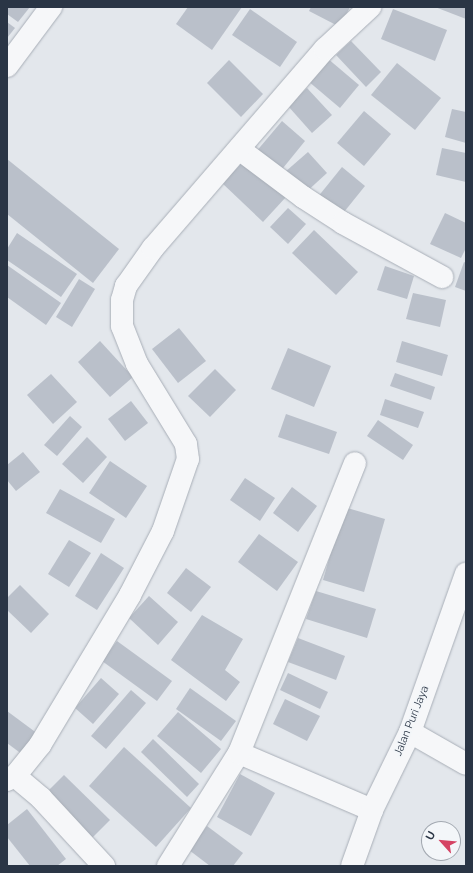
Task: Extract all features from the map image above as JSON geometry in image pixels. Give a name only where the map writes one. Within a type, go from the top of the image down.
[{"type":"street","points":[[7,66],[51,7]]},
{"type":"street","points":[[104,866],[41,798],[11,778],[40,745],[130,595],[163,531],[188,459],[186,444],[137,364],[122,326],[122,300],[126,286],[153,248],[325,50],[370,7]]},
{"type":"street","points":[[239,149],[303,197],[343,223],[442,277]]},
{"type":"street","points":[[168,866],[239,753],[355,463]]},
{"type":"street","name":"Jalan Puri Jaya","points":[[352,866],[372,810],[410,732],[466,574]]},
{"type":"street","points":[[410,732],[466,764]]},
{"type":"street","points":[[239,753],[372,810]]},
{"type":"building","points":[[7,7],[30,7],[18,22],[7,14]]},
{"type":"building","points":[[188,7],[242,7],[212,50],[176,24]]},
{"type":"building","points":[[311,7],[350,7],[340,27],[309,11]]},
{"type":"building","points":[[435,7],[466,7],[466,19]]},
{"type":"building","points":[[250,9],[297,42],[280,67],[232,35]]},
{"type":"building","points":[[393,9],[447,30],[435,61],[381,39]]},
{"type":"building","points":[[7,22],[15,28],[7,38]]},
{"type":"building","points":[[351,41],[381,72],[366,87],[336,55]]},
{"type":"building","points":[[327,58],[359,85],[340,108],[308,81]]},
{"type":"building","points":[[229,60],[263,94],[241,117],[207,83]]},
{"type":"building","points":[[397,63],[441,98],[415,130],[371,95]]},
{"type":"building","points":[[307,88],[332,115],[312,133],[288,106]]},
{"type":"building","points":[[452,109],[466,112],[466,143],[445,137]]},
{"type":"building","points":[[364,111],[391,134],[364,166],[337,143]]},
{"type":"building","points":[[282,121],[305,141],[279,173],[255,153]]},
{"type":"building","points":[[442,148],[466,153],[466,182],[436,175]]},
{"type":"building","points":[[308,152],[327,173],[304,194],[285,172]]},
{"type":"building","points":[[7,159],[119,249],[93,283],[7,214]]},
{"type":"building","points":[[246,159],[286,197],[263,222],[222,183]]},
{"type":"building","points":[[342,167],[365,186],[340,217],[317,198]]},
{"type":"building","points":[[288,208],[306,224],[288,244],[270,227]]},
{"type":"building","points":[[445,213],[466,223],[466,248],[461,258],[430,244]]},
{"type":"building","points":[[314,230],[358,272],[336,295],[292,253]]},
{"type":"building","points":[[17,233],[77,274],[61,297],[7,260],[7,249]]},
{"type":"building","points":[[464,262],[466,263],[466,291],[455,287]]},
{"type":"building","points":[[7,265],[61,303],[46,325],[7,297]]},
{"type":"building","points":[[385,266],[414,276],[407,299],[377,290]]},
{"type":"building","points":[[79,279],[95,289],[72,327],[56,317]]},
{"type":"building","points":[[413,293],[446,300],[440,327],[406,319]]},
{"type":"building","points":[[179,328],[206,361],[178,383],[152,349]]},
{"type":"building","points":[[100,341],[133,377],[110,397],[78,362]]},
{"type":"building","points":[[402,341],[448,355],[442,376],[396,362]]},
{"type":"building","points":[[288,348],[331,366],[314,407],[271,389]]},
{"type":"building","points":[[215,369],[236,390],[210,417],[188,396]]},
{"type":"building","points":[[395,373],[435,387],[431,400],[390,386]]},
{"type":"building","points":[[51,374],[77,402],[53,424],[27,395]]},
{"type":"building","points":[[385,399],[424,412],[418,428],[380,415]]},
{"type":"building","points":[[131,401],[148,423],[125,441],[108,419]]},
{"type":"building","points":[[286,414],[337,432],[329,454],[278,437]]},
{"type":"building","points":[[70,416],[82,427],[57,456],[44,445]]},
{"type":"building","points":[[378,420],[413,445],[403,460],[367,436]]},
{"type":"building","points":[[87,437],[107,457],[83,483],[62,464]]},
{"type":"building","points":[[23,452],[40,472],[16,491],[7,480],[7,465]]},
{"type":"building","points":[[110,461],[147,486],[126,518],[89,493]]},
{"type":"building","points":[[245,478],[275,498],[260,521],[230,500]]},
{"type":"building","points":[[292,487],[317,506],[298,532],[273,513]]},
{"type":"building","points":[[60,489],[115,519],[101,543],[46,513]]},
{"type":"building","points":[[344,507],[385,519],[364,592],[323,580]]},
{"type":"building","points":[[259,534],[298,562],[277,591],[238,562]]},
{"type":"building","points":[[69,540],[91,553],[69,587],[48,574]]},
{"type":"building","points":[[101,553],[124,568],[97,610],[75,596]]},
{"type":"building","points":[[186,568],[211,587],[191,612],[167,593]]},
{"type":"building","points":[[20,585],[49,614],[31,633],[7,610],[7,598]]},
{"type":"building","points":[[316,591],[376,609],[367,638],[306,619]]},
{"type":"building","points":[[149,596],[178,622],[158,645],[129,618]]},
{"type":"building","points":[[202,615],[243,639],[225,670],[240,682],[226,701],[171,660]]},
{"type":"building","points":[[298,638],[345,656],[336,680],[288,662]]},
{"type":"building","points":[[117,641],[172,681],[157,701],[102,661]]},
{"type":"building","points":[[288,673],[328,692],[320,709],[280,690]]},
{"type":"building","points":[[101,678],[119,694],[93,724],[75,708]]},
{"type":"building","points":[[190,688],[236,721],[221,741],[176,709]]},
{"type":"building","points":[[131,690],[146,703],[106,749],[91,736]]},
{"type":"building","points":[[285,699],[320,716],[307,741],[273,724]]},
{"type":"building","points":[[7,711],[38,734],[23,755],[7,743]]},
{"type":"building","points":[[178,712],[221,749],[201,773],[157,736]]},
{"type":"building","points":[[153,739],[199,784],[187,797],[141,752]]},
{"type":"building","points":[[124,747],[191,808],[156,847],[89,786]]},
{"type":"building","points":[[240,774],[275,793],[251,836],[217,817]]},
{"type":"building","points":[[64,775],[110,820],[92,838],[46,793]]},
{"type":"building","points":[[27,809],[66,859],[57,866],[30,866],[7,837],[7,825]]},
{"type":"building","points":[[207,826],[243,853],[233,866],[210,866],[189,850]]}]
